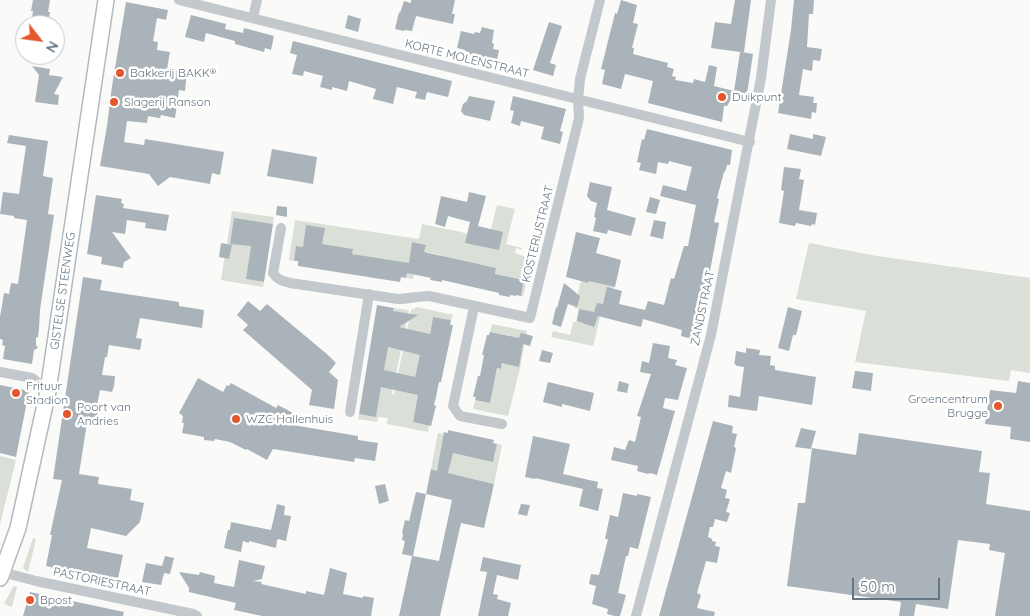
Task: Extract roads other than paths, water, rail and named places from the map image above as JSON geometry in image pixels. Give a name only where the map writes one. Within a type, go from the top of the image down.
[{"type":"main road","name":"GISTELSE STEENWEG","points":[[1,575],[18,528],[48,391],[106,0]]},
{"type":"street","name":"KORTE MOLENSTRAAT","points":[[179,0],[750,142]]},
{"type":"street","points":[[253,18],[257,0]]},
{"type":"street","points":[[578,100],[580,79],[600,0]]},
{"type":"street","name":"ZANDSTRAAT","points":[[636,616],[711,335],[763,70],[771,0]]},
{"type":"street","name":"KOSTERIJSTRAAT","points":[[281,228],[275,277],[290,282],[398,299],[428,296],[530,318],[579,118],[578,100]]},
{"type":"street","points":[[350,412],[369,294]]},
{"type":"street","points":[[474,306],[453,406],[460,416],[502,424]]},
{"type":"street","points":[[0,372],[32,378],[48,391]]},
{"type":"street","name":"PASTORIESTRAAT","points":[[1,575],[197,616]]},
{"type":"place","name":"Bakkerij BAKK®","points":[[120,73]]},
{"type":"place","name":"Duikpunt","points":[[722,97]]},
{"type":"place","name":"Slagerij Ranson","points":[[114,102]]},
{"type":"place","name":"Frituur Stadion","points":[[16,393]]},
{"type":"place","name":"Groencentrum Brugge","points":[[998,406]]},
{"type":"place","name":"Poort van Andries","points":[[67,414]]},
{"type":"place","name":"WZC Hallenhuis","points":[[236,419]]},
{"type":"place","name":"Bpost","points":[[30,600]]}]
